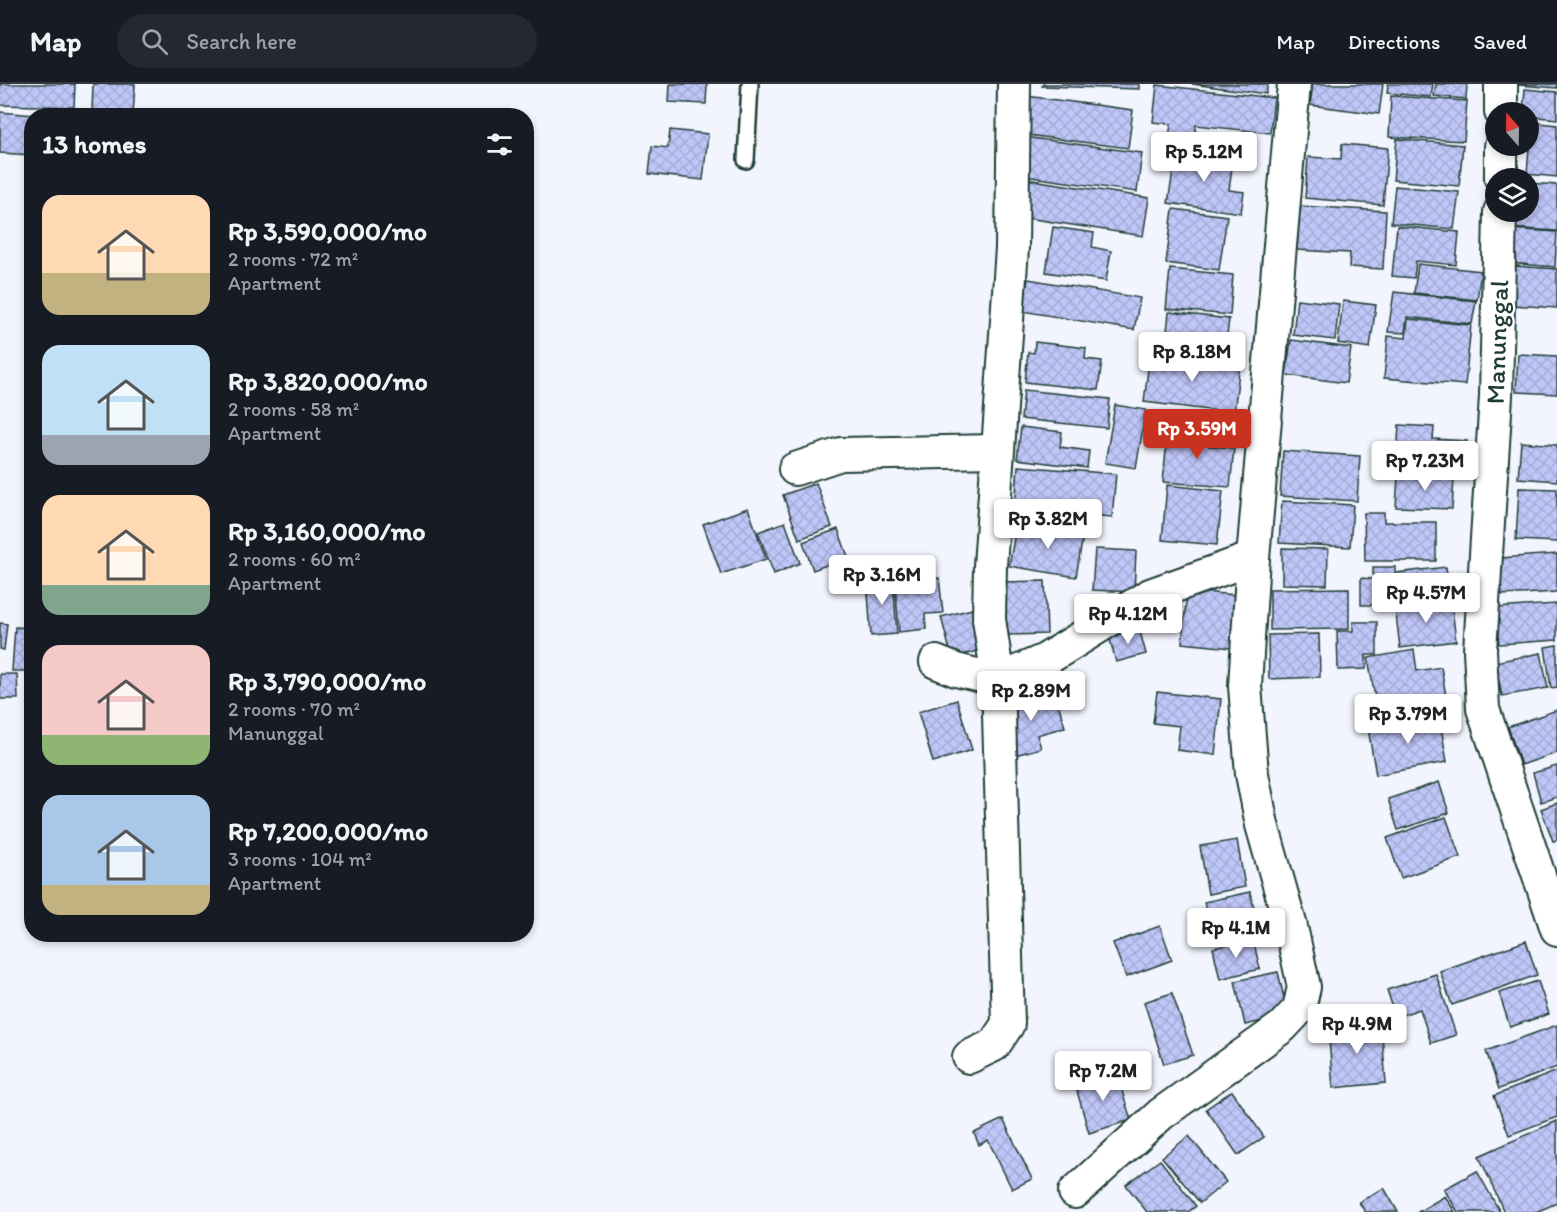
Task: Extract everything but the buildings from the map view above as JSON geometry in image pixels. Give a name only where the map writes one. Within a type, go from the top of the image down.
[{"type":"street","points":[[969,1058],[994,1045],[1008,1024],[998,680],[989,619],[997,451],[1012,248],[1014,84]]},
{"type":"street","points":[[1075,1192],[1161,1114],[1282,1028],[1299,1009],[1304,987],[1291,927],[1262,825],[1252,774],[1245,686],[1253,558],[1294,84]]},
{"type":"street","points":[[1501,84],[1501,102]]},
{"type":"street","name":"Manunggal","points":[[1500,222],[1496,396],[1480,650],[1481,687],[1489,730],[1557,929]]},
{"type":"street","points":[[795,469],[841,454],[997,451]]},
{"type":"street","points":[[936,662],[956,670],[998,680],[1045,660],[1150,595],[1253,558]]},
{"type":"lane","points":[[746,160],[750,84]]}]
